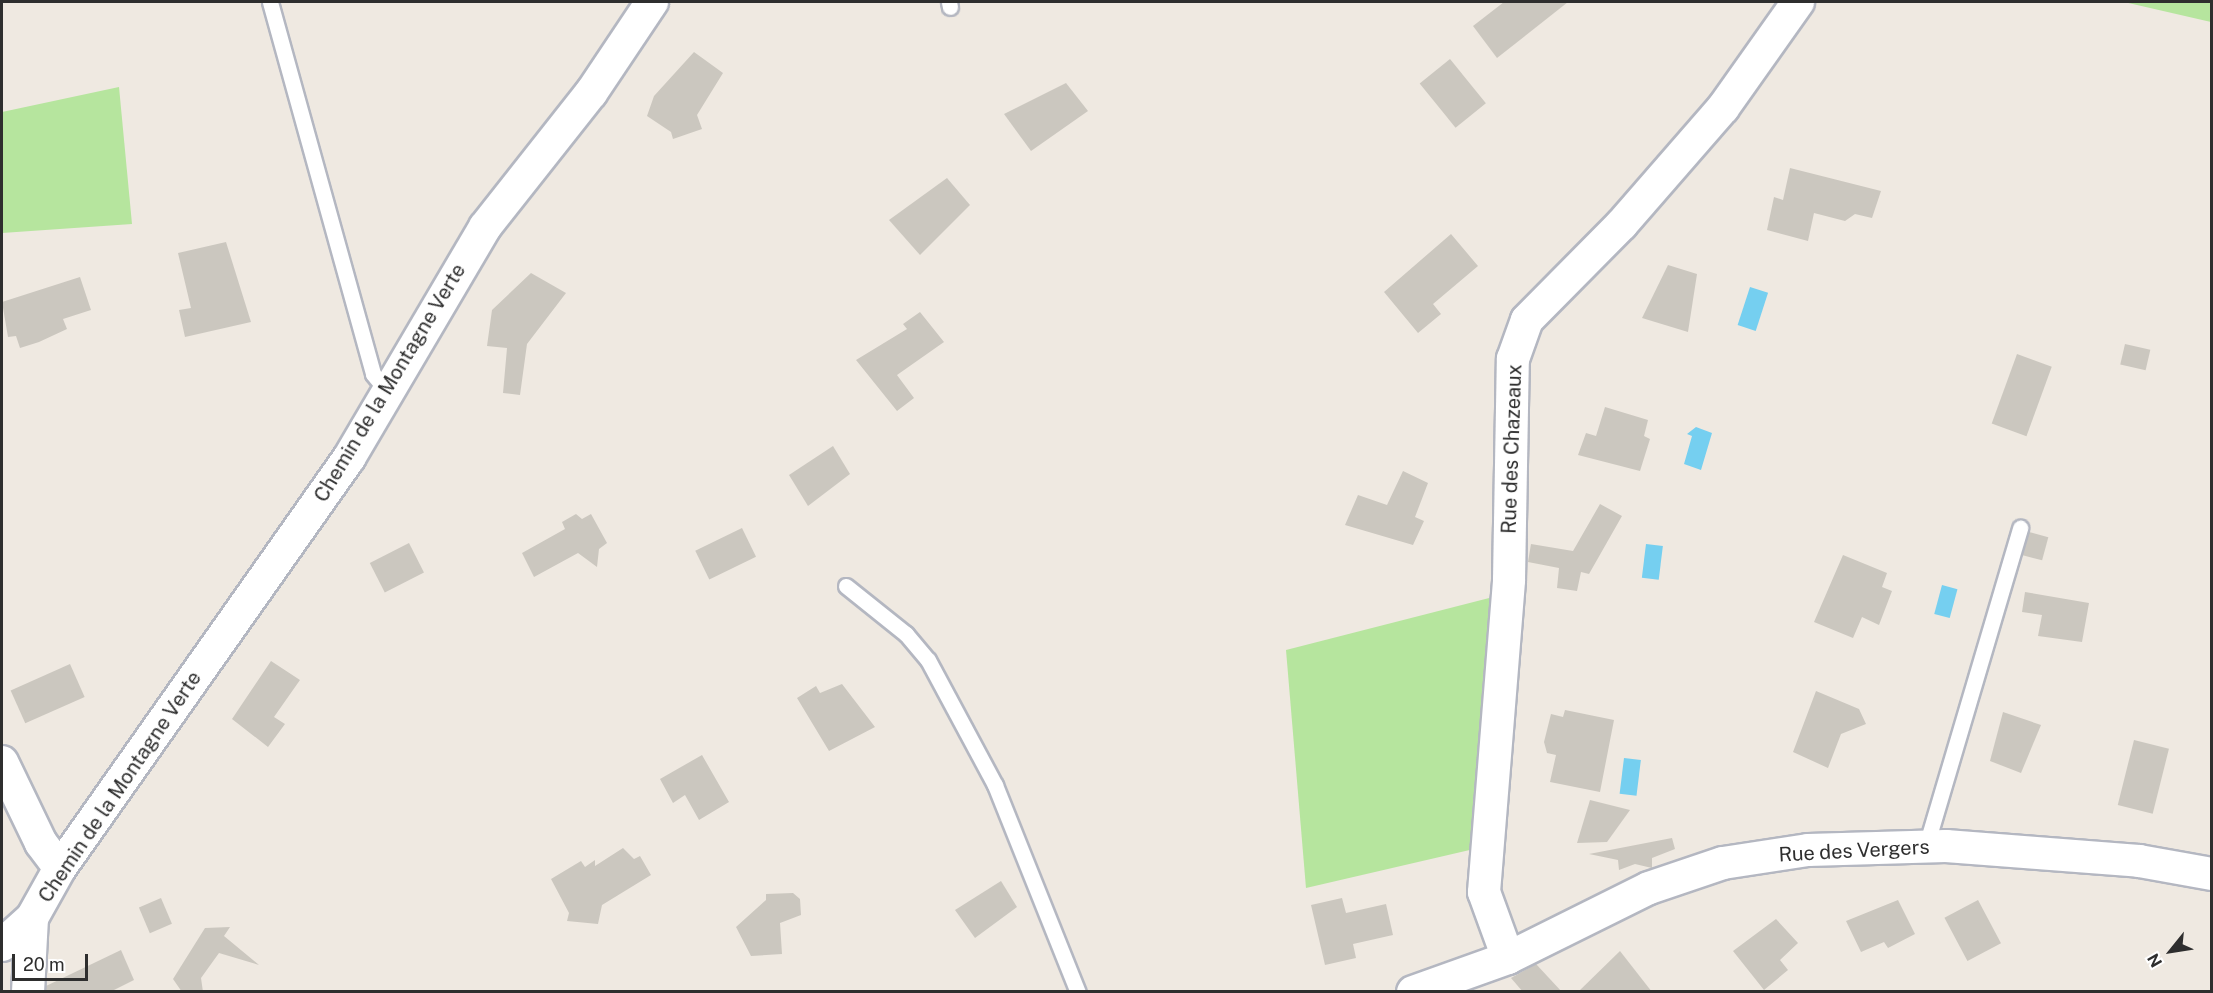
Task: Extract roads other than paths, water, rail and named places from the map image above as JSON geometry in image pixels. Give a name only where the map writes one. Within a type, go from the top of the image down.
[{"type":"street","name":"Chemin de la Montagne Verte","points":[[32,918],[60,868],[349,458],[386,390],[485,227],[591,93],[652,2]]},
{"type":"street","name":"Rue des Chazeaux","points":[[1508,958],[1484,892],[1509,580],[1513,359],[1527,320],[1622,224],[1723,108],[1798,2]]},
{"type":"street","points":[[2,762],[41,843],[60,868]]},
{"type":"street","name":"Rue des Vergers","points":[[1413,992],[1508,958],[1649,888],[1723,863],[1808,849],[1926,846],[2139,861],[2211,874]]},
{"type":"street","points":[[2,945],[32,918]]},
{"type":"street","points":[[28,992],[32,918]]},
{"type":"street","points":[[2,985],[20,992]]},
{"type":"lane","points":[[270,2],[373,374],[386,390]]},
{"type":"lane","points":[[1926,846],[2020,528]]},
{"type":"lane","points":[[846,586],[906,634],[928,660],[995,785],[1078,992]]},
{"type":"water","points":[[1750,287],[1768,293],[1756,331],[1738,325]]},
{"type":"water","points":[[1696,427],[1712,433],[1701,470],[1684,464],[1692,436],[1687,434]]},
{"type":"water","points":[[1646,544],[1663,546],[1659,580],[1642,578]]},
{"type":"water","points":[[1942,585],[1957,589],[1950,618],[1934,614]]},
{"type":"water","points":[[1624,758],[1641,760],[1636,796],[1620,794]]}]
